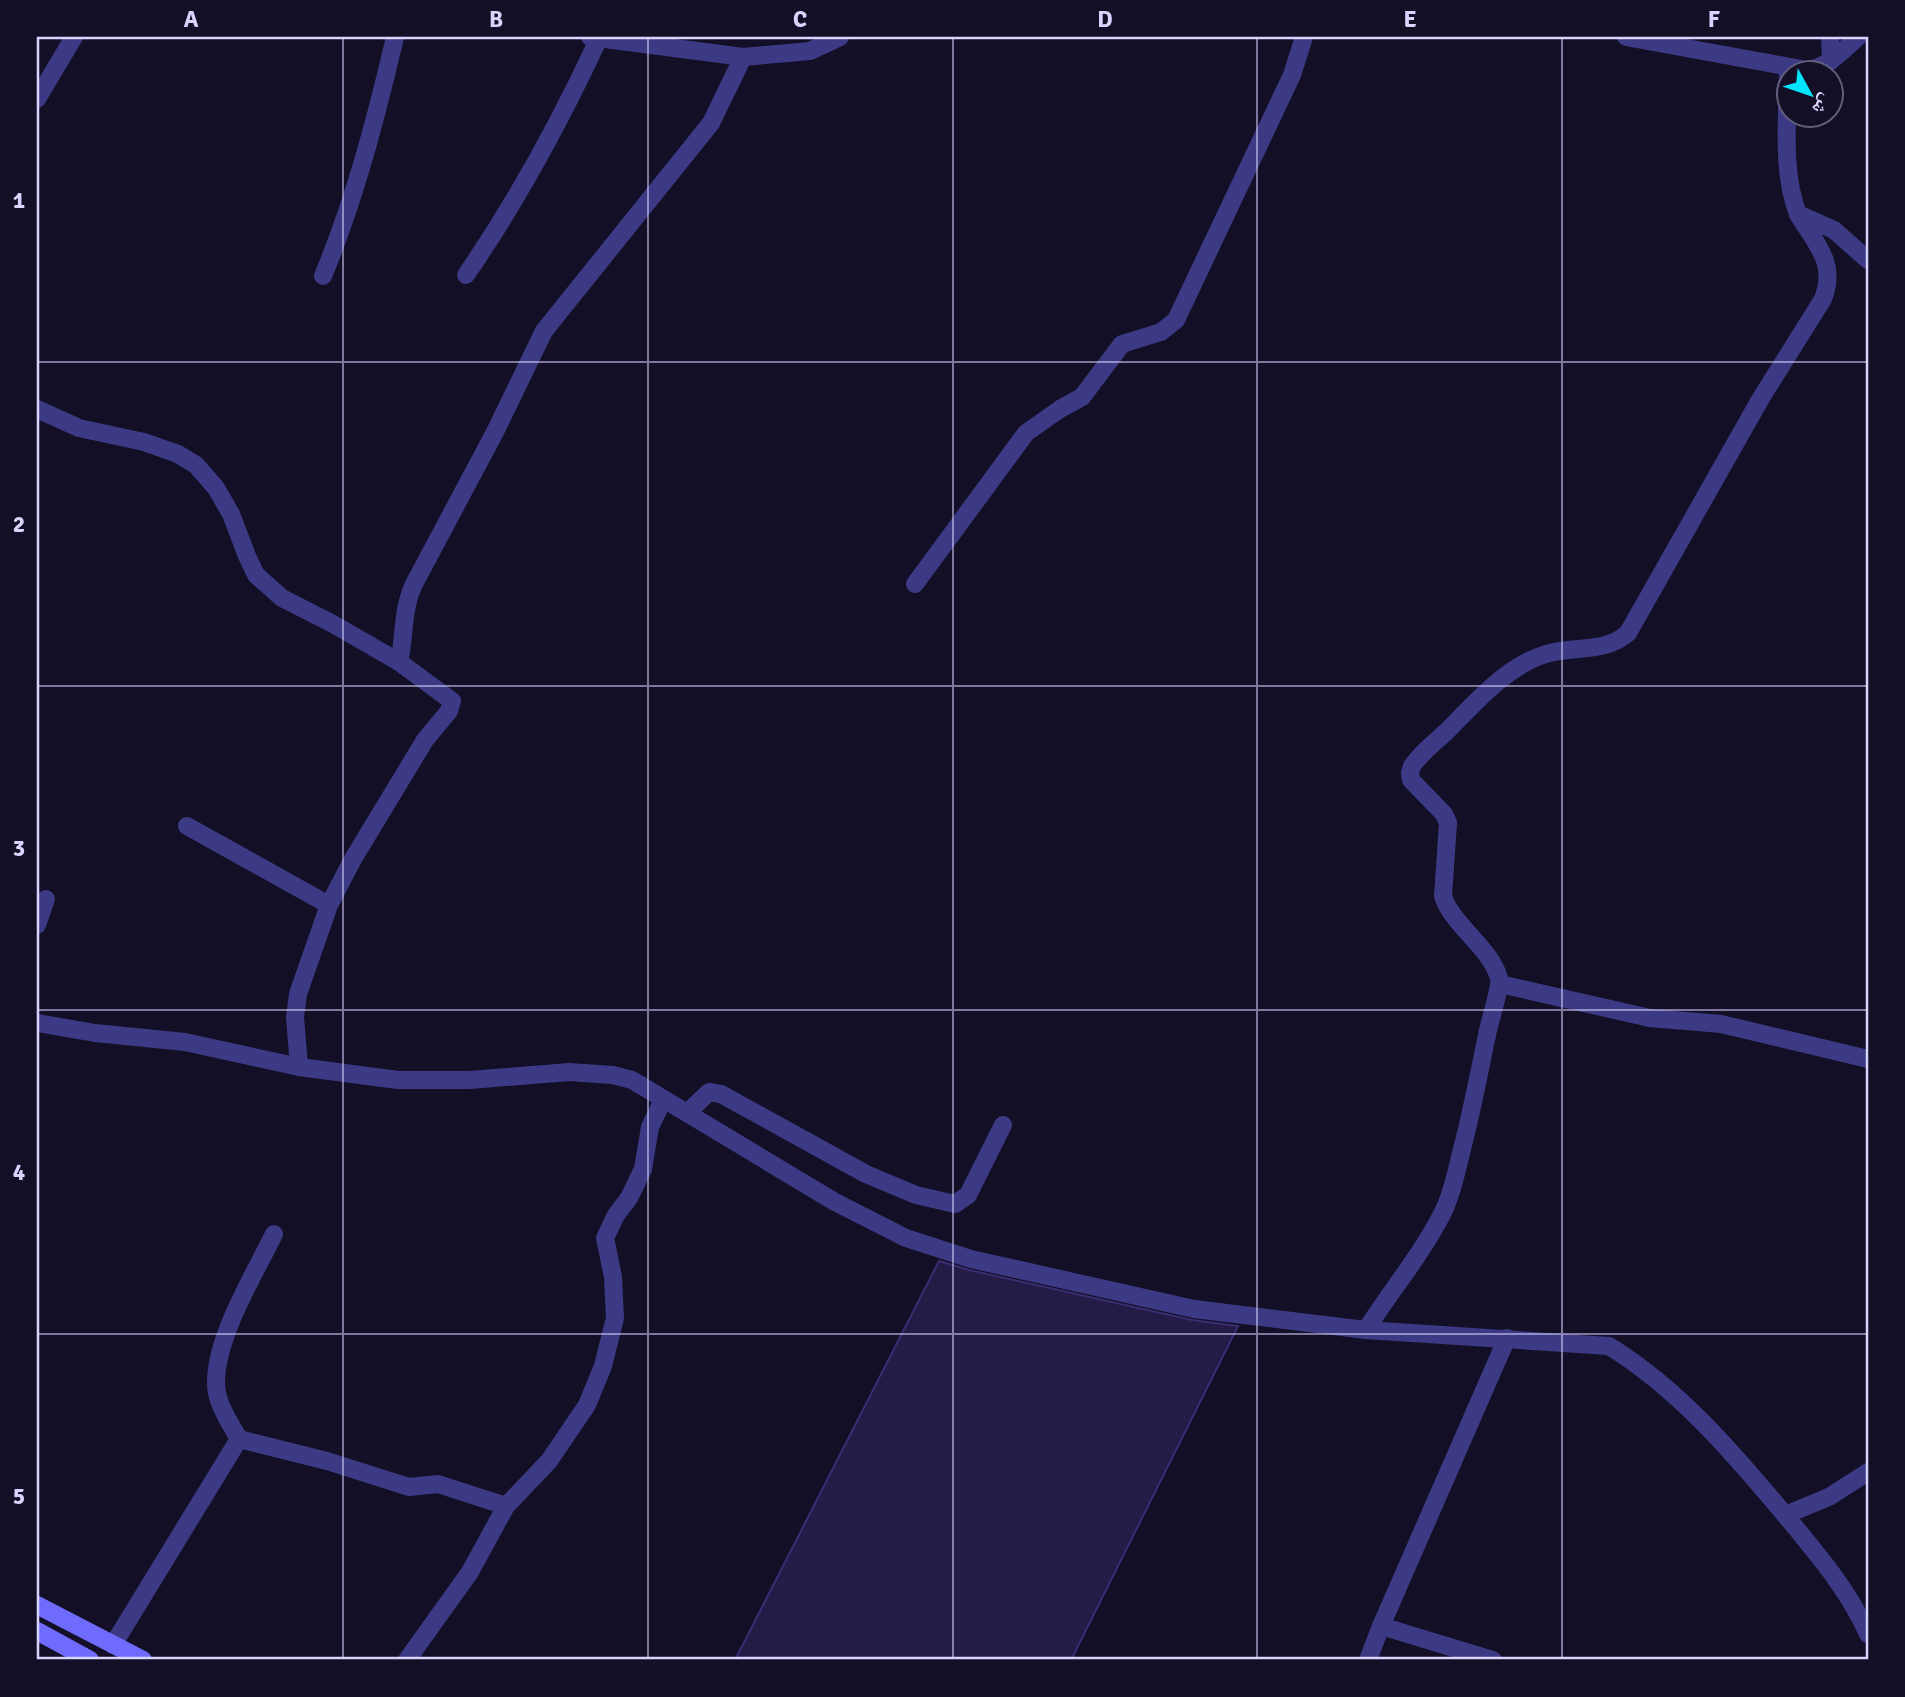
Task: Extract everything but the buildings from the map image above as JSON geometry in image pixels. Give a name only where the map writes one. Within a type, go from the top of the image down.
[{"type":"main road","points":[[37,1605],[143,1660]]},
{"type":"main road","points":[[37,1631],[90,1660]]},
{"type":"street","points":[[37,99],[74,37]]},
{"type":"street","points":[[323,276],[338,239],[376,118],[395,37]]},
{"type":"street","points":[[467,275],[503,222],[560,122],[595,37],[743,57],[810,51],[840,37]]},
{"type":"street","points":[[915,584],[1026,433],[1059,409],[1082,397],[1122,344],[1167,330],[1177,320],[1292,75],[1304,37]]},
{"type":"street","points":[[1626,37],[1776,65]]},
{"type":"street","points":[[1830,37],[1831,60]]},
{"type":"street","points":[[1832,60],[1858,37]]},
{"type":"street","points":[[399,662],[405,637],[404,614],[413,586],[495,432],[544,331],[712,122],[743,57]]},
{"type":"street","points":[[1366,1330],[1427,1238],[1451,1191],[1500,984],[1494,966],[1446,906],[1443,896],[1448,823],[1444,814],[1411,780],[1410,773],[1415,762],[1472,706],[1528,661],[1551,653],[1610,645],[1628,633],[1760,398],[1823,299],[1828,286],[1828,265],[1793,201],[1788,168],[1788,130]]},
{"type":"street","points":[[1798,214],[1834,230],[1868,260]]},
{"type":"street","points":[[37,409],[79,428],[144,442],[178,454],[196,465],[216,488],[231,514],[256,575],[282,598],[399,662],[450,698],[452,705],[425,740],[353,859],[329,905],[298,994],[295,1017],[299,1067]]},
{"type":"street","points":[[187,826],[329,905]]},
{"type":"street","points":[[37,925],[46,899]]},
{"type":"street","points":[[1500,984],[1650,1018],[1721,1024],[1868,1059]]},
{"type":"street","points":[[37,1023],[95,1033],[185,1042],[299,1067],[398,1080],[470,1080],[555,1073],[593,1073],[632,1080],[835,1202],[906,1238],[1026,1273],[1194,1309],[1366,1330],[1609,1346],[1640,1365],[1691,1412],[1752,1475],[1840,1581],[1868,1634]]},
{"type":"street","points":[[687,1113],[709,1092],[721,1094],[866,1174],[916,1195],[955,1204],[968,1195],[1003,1125]]},
{"type":"street","points":[[407,1660],[470,1572],[506,1506],[549,1461],[587,1405],[603,1366],[615,1318],[615,1300],[605,1238],[643,1169],[650,1127],[663,1100]]},
{"type":"street","points":[[274,1234],[230,1325],[220,1359],[216,1385],[226,1416],[239,1439],[327,1461],[410,1487],[439,1484],[506,1506]]},
{"type":"street","points":[[1368,1660],[1507,1338]]},
{"type":"street","points":[[113,1645],[239,1439]]},
{"type":"street","points":[[1785,1515],[1829,1497],[1868,1472]]},
{"type":"street","points":[[1381,1626],[1493,1660]]}]
